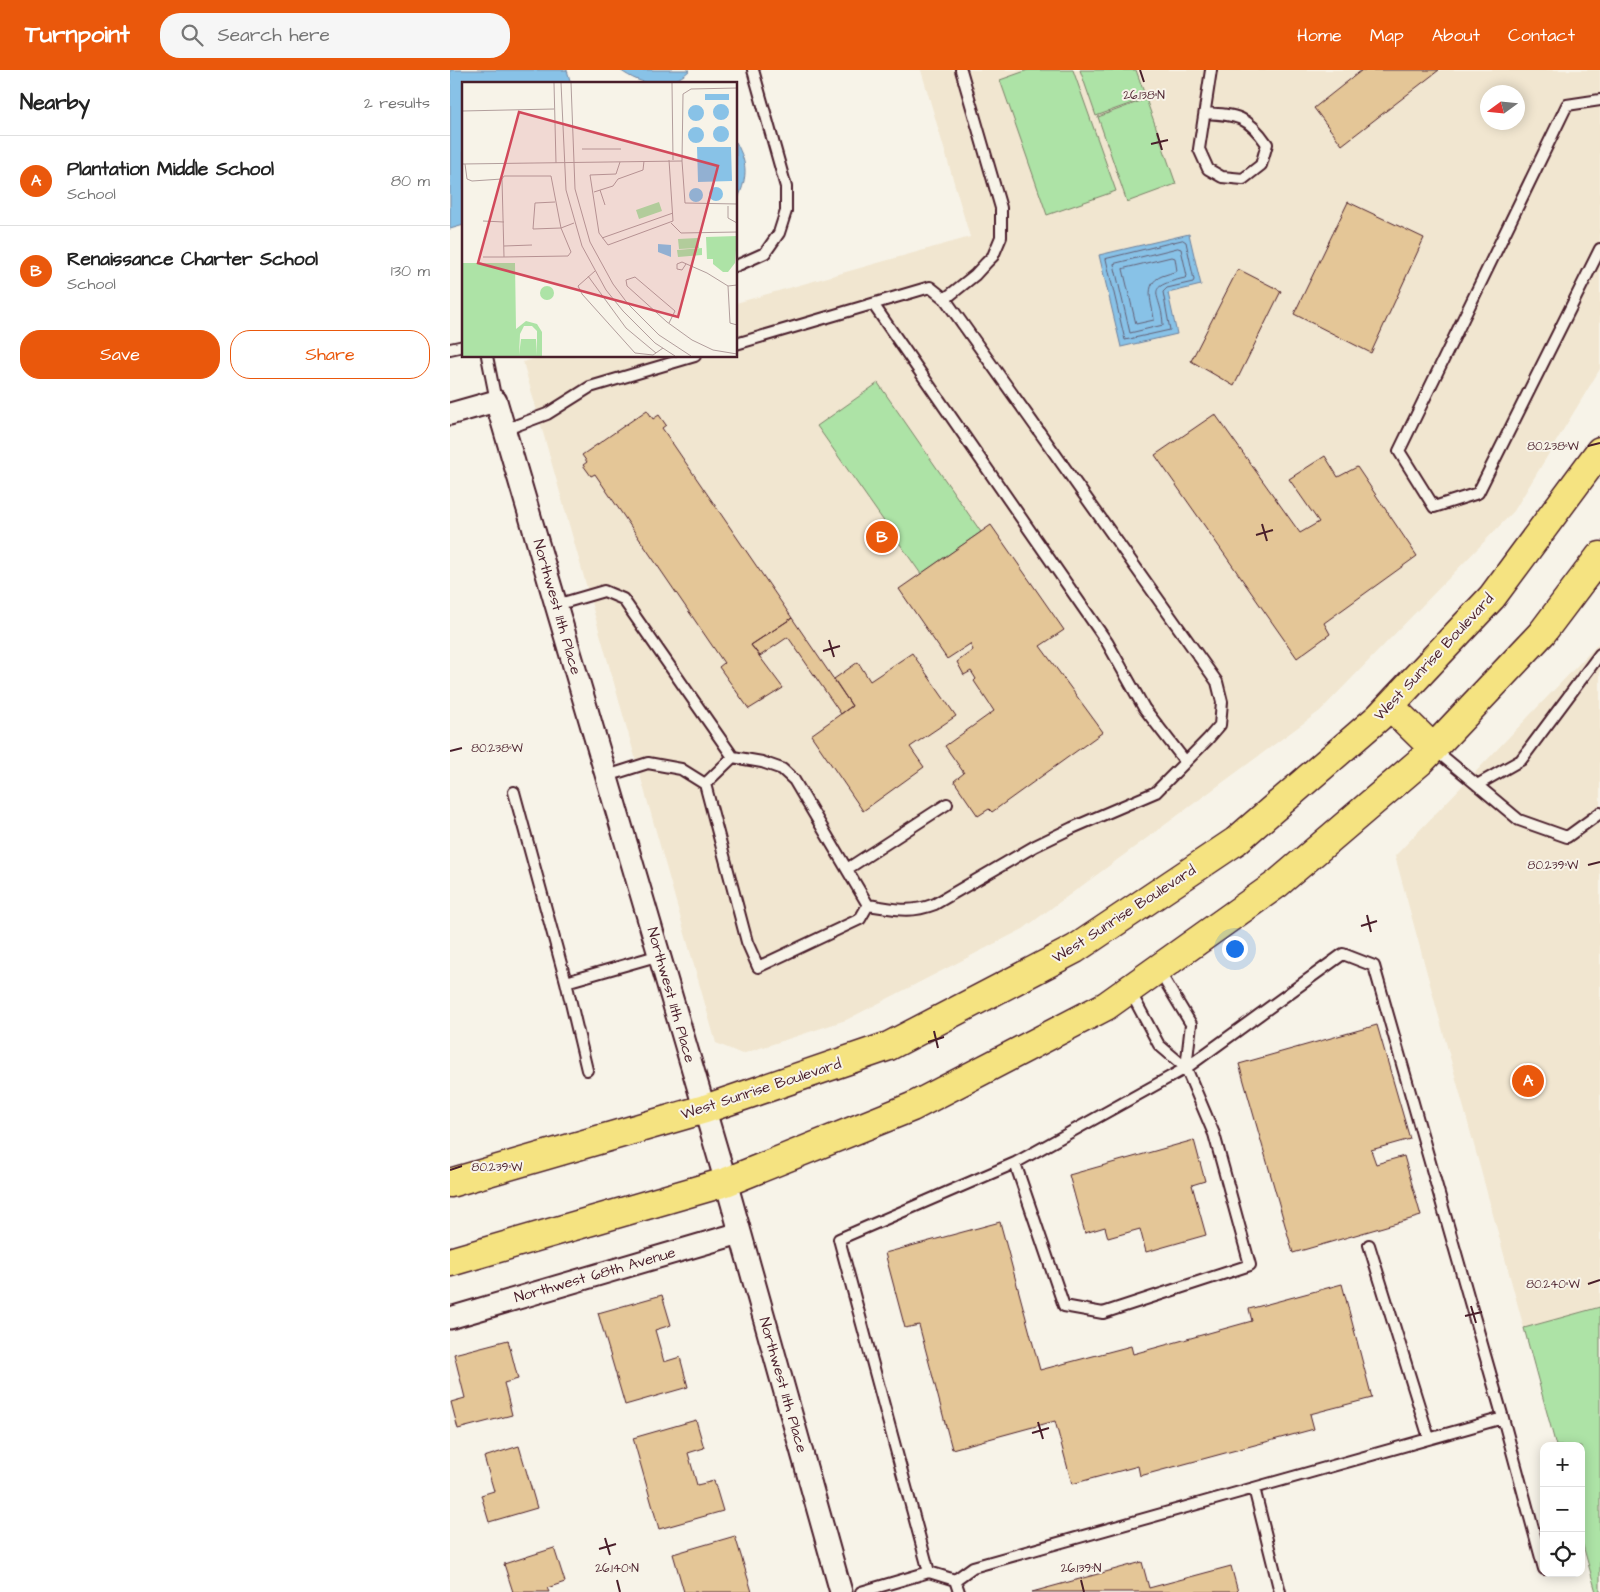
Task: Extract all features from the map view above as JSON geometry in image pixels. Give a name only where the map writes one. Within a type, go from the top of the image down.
[{"type":"highway","name":"West Sunrise Boulevard","points":[[450,1183],[705,1109],[889,1046],[1075,949],[1236,841],[1379,717],[1492,597],[1600,452]]},
{"type":"highway","points":[[450,1262],[726,1182],[912,1108],[1106,1006],[1277,884],[1422,760],[1542,633],[1600,556]]},
{"type":"highway","points":[[1390,706],[1433,748]]},
{"type":"street","points":[[450,414],[496,400]]},
{"type":"street","name":"Northwest 11th Place","points":[[496,400],[705,1109],[841,1592]]},
{"type":"street","name":"Northwest 68th Avenue","points":[[450,1318],[740,1233]]},
{"type":"lane","points":[[738,265],[765,253],[779,232],[786,211],[786,187],[753,70]]},
{"type":"lane","points":[[945,299],[975,275],[993,256],[1001,237],[1001,208],[961,70]]},
{"type":"lane","points":[[1205,112],[1234,115],[1256,128],[1267,144],[1261,165],[1243,179],[1222,177],[1208,169],[1199,149],[1211,70]]},
{"type":"lane","points":[[1600,100],[1567,105],[1399,450],[1434,507],[1478,493],[1600,249]]},
{"type":"lane","points":[[738,343],[930,287],[945,299],[1217,682],[1222,702],[1220,725],[1208,740],[1156,792],[1072,828],[1036,846],[935,904],[918,910],[902,910],[868,905]]},
{"type":"lane","points":[[873,304],[1107,642],[1144,708],[1185,761]]},
{"type":"lane","points":[[487,358],[496,400]]},
{"type":"lane","points":[[504,430],[546,414],[590,387],[688,358]]},
{"type":"lane","points":[[556,605],[604,591],[623,599],[733,757],[762,762],[782,769],[794,780],[868,905]]},
{"type":"lane","points":[[1477,785],[1521,760],[1600,654]]},
{"type":"lane","points":[[1433,748],[1519,820],[1567,837],[1600,813]]},
{"type":"lane","points":[[704,784],[733,757]]},
{"type":"lane","points":[[606,776],[648,763],[681,769],[704,784],[747,942],[758,966],[860,919],[868,905]]},
{"type":"lane","points":[[514,792],[566,982],[587,1070]]},
{"type":"lane","points":[[847,869],[947,804]]},
{"type":"lane","points":[[929,1572],[839,1239],[1015,1163],[1186,1068],[1343,954],[1374,966],[1540,1554]]},
{"type":"lane","points":[[566,982],[660,955]]},
{"type":"lane","points":[[1158,970],[1191,1024],[1186,1068]]},
{"type":"lane","points":[[1015,1163],[1064,1306],[1103,1312],[1250,1265],[1214,1134],[1186,1068],[1159,1044],[1129,990]]},
{"type":"lane","points":[[1369,1245],[1430,1438]]},
{"type":"lane","points":[[956,1580],[973,1567],[1503,1418]]},
{"type":"lane","points":[[1254,1488],[1280,1592]]},
{"type":"lane","points":[[861,1592],[929,1572],[956,1580]]},
{"type":"lane","points":[[956,1580],[959,1592]]},
{"type":"shaded area","points":[[921,70],[1600,70],[1600,369],[1514,511],[1320,711],[1023,929],[846,1020],[742,1054],[716,1043],[523,362],[537,358],[738,358],[738,302],[970,237]]},
{"type":"shaded area","points":[[1600,642],[1600,1307],[1524,1328],[1395,856]]},
{"type":"green space","points":[[1028,70],[1073,70],[1116,191],[1047,215],[1000,80]]},
{"type":"green space","points":[[1080,70],[1136,70],[1146,98],[1096,116]]},
{"type":"green space","points":[[1146,99],[1176,184],[1127,202],[1098,117]]},
{"type":"green space","points":[[878,383],[981,532],[921,574],[817,426]]},
{"type":"green space","points":[[1600,1307],[1600,1592],[1596,1592],[1585,1552],[1585,1442],[1555,1442],[1524,1328]]},
{"type":"water","points":[[450,70],[567,70],[570,82],[462,82],[462,226],[450,229]]},
{"type":"water","points":[[620,70],[690,70],[682,77],[668,82],[643,82]]},
{"type":"water","points":[[738,146],[745,166],[742,187],[738,198]]},
{"type":"water","points":[[1189,234],[1201,285],[1168,293],[1177,334],[1121,347],[1099,255]]},
{"type":"building","points":[[1362,70],[1439,70],[1342,145],[1314,108]]},
{"type":"building","points":[[1348,202],[1424,238],[1371,353],[1294,314]]},
{"type":"building","points":[[1238,269],[1281,291],[1234,386],[1191,361]]},
{"type":"building","points":[[647,410],[653,419],[659,415],[666,425],[662,428],[792,618],[751,645],[783,688],[749,709],[719,667],[724,663],[595,474],[591,476],[583,465],[587,462],[582,455]]},
{"type":"building","points":[[1215,414],[1300,533],[1319,522],[1289,479],[1325,456],[1338,477],[1357,467],[1417,556],[1324,623],[1330,634],[1297,658],[1155,455]]},
{"type":"building","points":[[991,525],[1064,630],[1040,646],[1103,732],[992,812],[989,809],[978,816],[954,781],[964,773],[945,746],[994,711],[974,681],[976,679],[971,671],[964,675],[957,662],[973,650],[970,644],[947,659],[899,589]]},
{"type":"building","points":[[792,618],[852,706],[841,714],[788,637],[760,656],[751,645]]},
{"type":"building","points":[[912,653],[956,716],[910,747],[924,767],[863,811],[811,735],[852,706],[834,679],[858,662],[870,681]]},
{"type":"building","points":[[1377,1025],[1410,1139],[1371,1150],[1376,1164],[1404,1156],[1421,1216],[1293,1253],[1239,1064]]},
{"type":"building","points":[[1194,1140],[1205,1181],[1192,1185],[1206,1235],[1146,1252],[1140,1229],[1108,1238],[1105,1227],[1085,1233],[1069,1175]]},
{"type":"building","points":[[1000,1222],[1040,1370],[1131,1346],[1133,1354],[1252,1321],[1249,1309],[1342,1284],[1372,1398],[1310,1414],[1314,1429],[1140,1476],[1138,1466],[1072,1484],[1055,1421],[952,1449],[919,1325],[905,1328],[885,1253]]},
{"type":"building","points":[[662,1295],[671,1325],[655,1330],[664,1362],[680,1357],[688,1387],[625,1405],[598,1313]]},
{"type":"building","points":[[508,1340],[518,1379],[504,1383],[512,1415],[458,1429],[451,1402],[465,1398],[454,1354]]},
{"type":"building","points":[[696,1420],[704,1448],[688,1453],[697,1485],[714,1481],[723,1511],[659,1529],[633,1438]]},
{"type":"building","points":[[519,1446],[537,1508],[489,1522],[481,1495],[494,1491],[484,1457]]},
{"type":"building","points":[[735,1536],[752,1592],[684,1592],[673,1554]]},
{"type":"building","points":[[554,1548],[565,1582],[547,1588],[549,1592],[513,1592],[504,1564]]},
{"type":"building","points":[[1142,1562],[1149,1588],[1231,1566],[1238,1592],[1032,1592]]},
{"type":"place","name":"Renaissance Charter School","points":[[882,537]]},
{"type":"place","name":"Plantation Middle School","points":[[1528,1081]]}]
